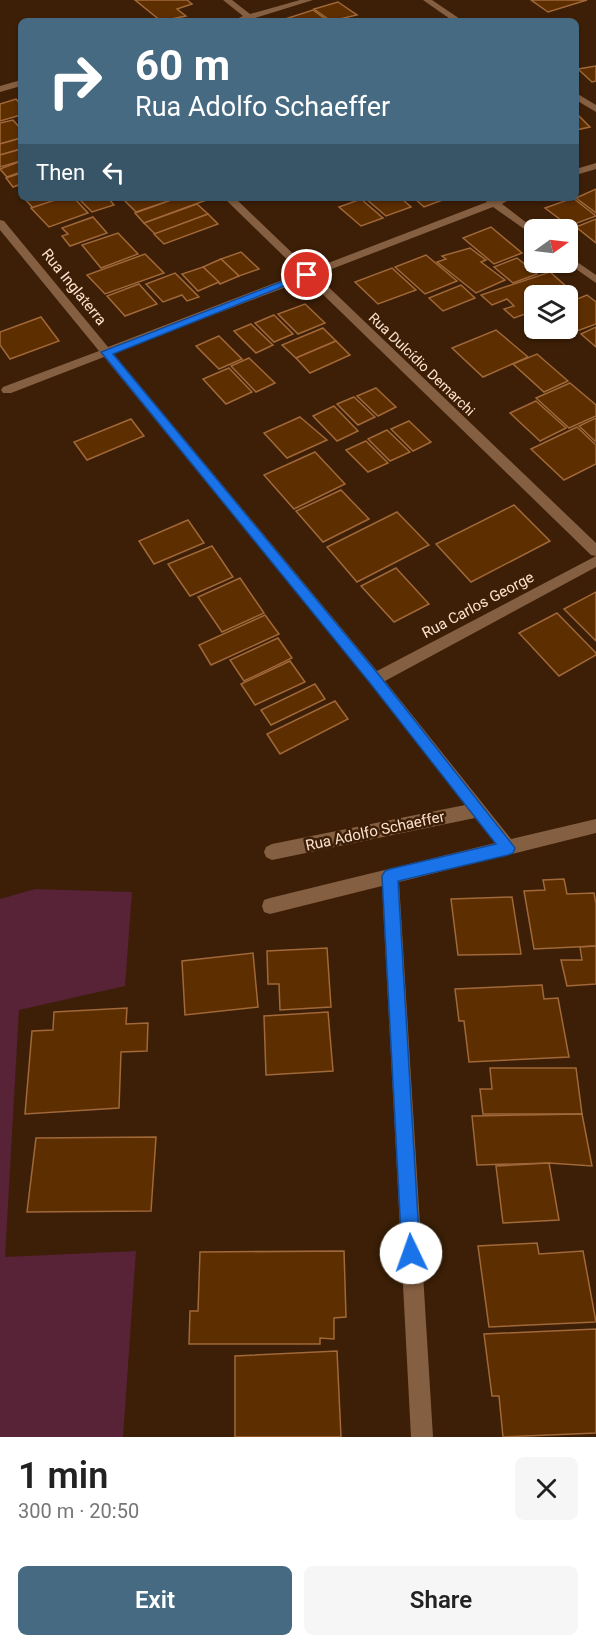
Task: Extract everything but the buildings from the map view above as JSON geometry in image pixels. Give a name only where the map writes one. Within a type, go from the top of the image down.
[{"type":"street","points":[[227,0],[251,18]]},
{"type":"street","points":[[255,18],[309,0]]},
{"type":"street","points":[[427,0],[454,18]]},
{"type":"street","points":[[0,89],[18,84]]},
{"type":"street","points":[[579,98],[596,109]]},
{"type":"street","points":[[579,170],[596,166]]},
{"type":"street","name":"Rua Dulcídio Demarchi","points":[[232,201],[596,551]]},
{"type":"street","points":[[7,390],[307,275],[489,201]]},
{"type":"street","points":[[492,201],[524,225]]},
{"type":"street","name":"Rua Inglaterra","points":[[0,223],[375,679],[508,848]]},
{"type":"street","points":[[578,266],[596,280]]},
{"type":"street","name":"Rua Carlos George","points":[[375,679],[596,561]]},
{"type":"street","name":"Rua Adolfo Schaeffer","points":[[272,852],[477,810]]},
{"type":"street","points":[[270,906],[596,826]]},
{"type":"street","points":[[390,876],[422,1437]]},
{"type":"shaded area","points":[[35,889],[132,892],[125,986],[19,1010],[5,1257],[136,1251],[123,1437],[0,1437],[0,899]]},
{"type":"route","points":[[307,275],[106,352],[375,679],[508,848],[390,876],[411,1253]]}]
